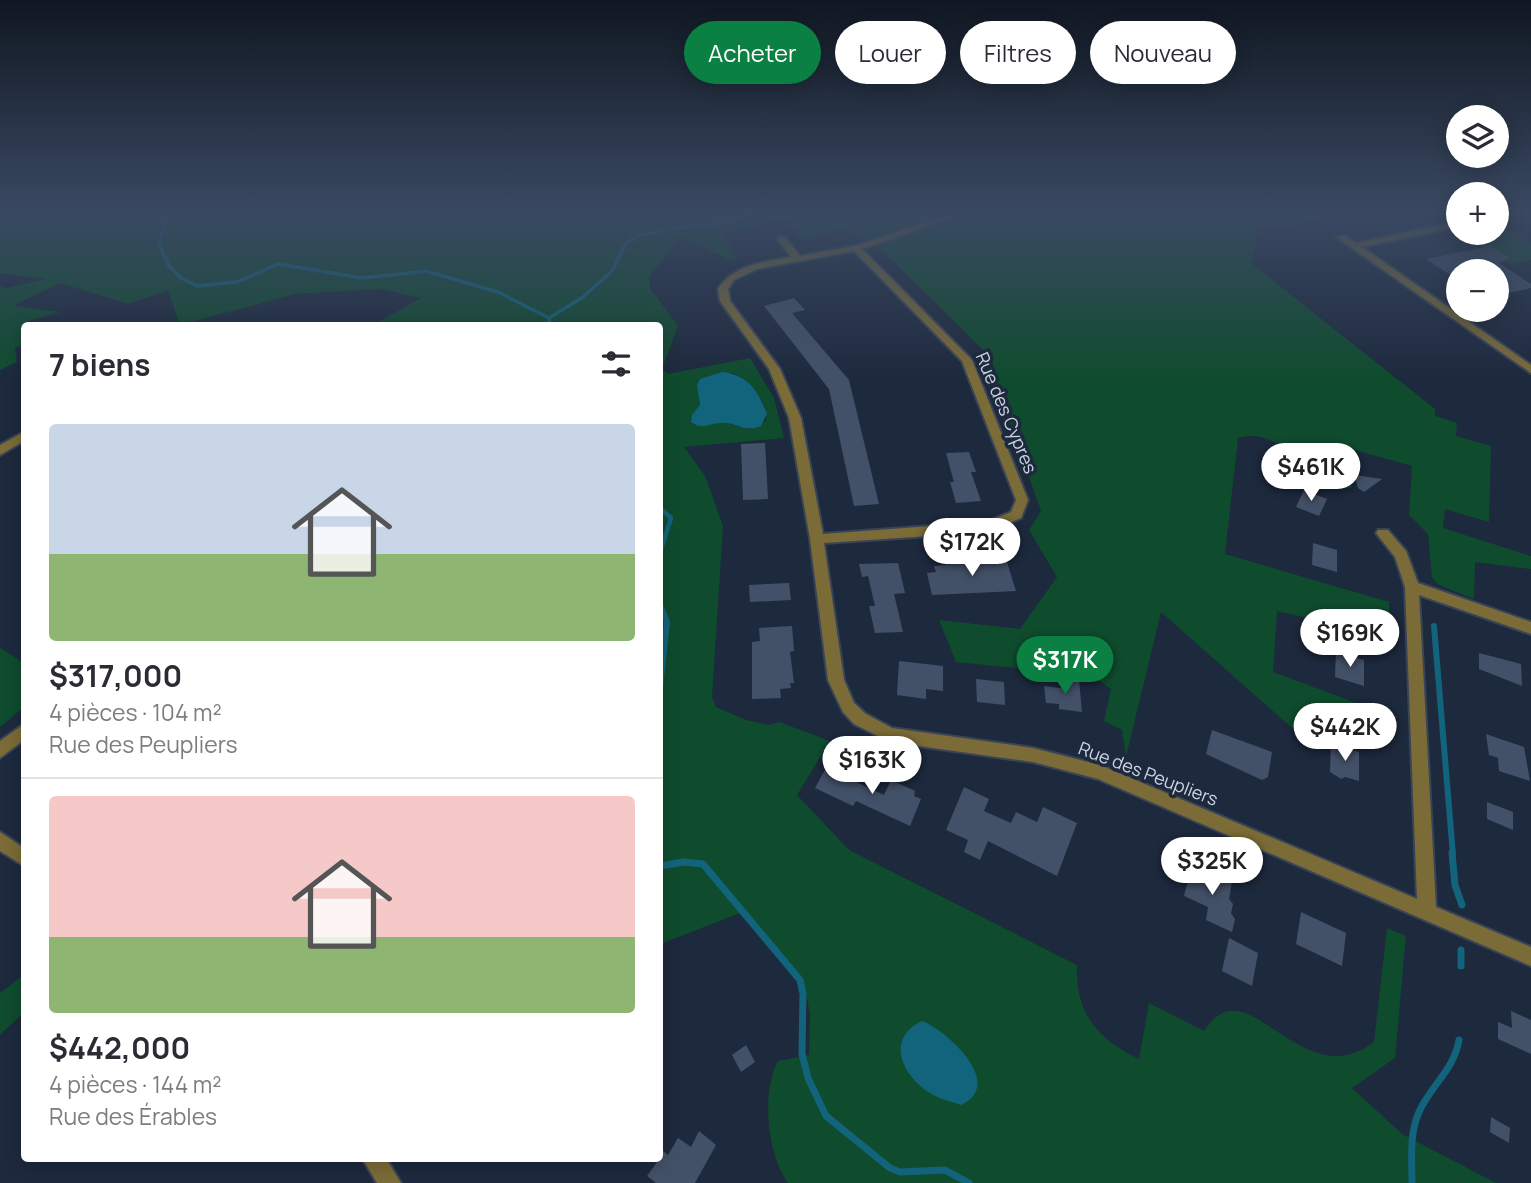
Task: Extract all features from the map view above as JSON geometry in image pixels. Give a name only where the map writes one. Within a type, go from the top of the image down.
[{"type":"street","name":"Rue des Peupliers","points":[[752,268],[744,270],[725,284],[725,301],[774,369],[790,400],[817,539],[836,680],[848,707],[874,729],[908,738],[1044,757],[1100,772],[1531,957]]},
{"type":"street","name":"Rue des Cypres","points":[[817,539],[988,527],[1016,515],[1022,500],[967,360],[876,268]]},
{"type":"street","points":[[1386,268],[1531,370]]},
{"type":"street","points":[[0,451],[21,438]]},
{"type":"street","points":[[1383,533],[1401,555],[1412,587],[1427,912]]},
{"type":"street","points":[[1412,587],[1531,628]]},
{"type":"street","points":[[0,751],[21,734]]},
{"type":"street","points":[[0,840],[21,856]]},
{"type":"street","points":[[376,1162],[390,1183]]},
{"type":"green space","points":[[0,268],[656,268],[649,277],[650,288],[678,326],[663,366],[663,322],[378,322],[421,298],[381,289],[295,294],[191,322],[179,322],[168,290],[128,304],[60,283],[13,306],[61,312],[21,322],[21,346],[15,348],[17,362],[0,370],[0,286],[7,288],[47,279],[0,273]]},
{"type":"green space","points":[[900,268],[1257,268],[1435,409],[1435,416],[1457,423],[1456,436],[1491,446],[1489,522],[1445,509],[1443,528],[1531,556],[1531,569],[1475,562],[1474,599],[1439,585],[1432,578],[1428,534],[1409,515],[1412,466],[1337,445],[1352,488],[1334,489],[1302,460],[1277,443],[1251,436],[1238,438],[1225,554],[1389,602],[1390,651],[1345,638],[1334,624],[1277,611],[1273,672],[1359,704],[1363,731],[1301,736],[1161,612],[1126,757],[1122,730],[1104,721],[1111,689],[1076,663],[1029,656],[1025,669],[956,662],[939,620],[1020,629],[1057,577],[1029,530],[1041,511],[985,352]]},
{"type":"green space","points":[[750,358],[774,398],[784,438],[684,447],[705,476],[723,526],[712,697],[716,707],[746,720],[769,725],[779,722],[830,741],[797,795],[849,850],[1077,965],[1080,997],[1092,1022],[1111,1043],[1139,1059],[1149,1003],[1204,1031],[1217,1016],[1234,1011],[1250,1015],[1306,1049],[1327,1055],[1350,1054],[1374,1042],[1387,928],[1406,936],[1395,1058],[1352,1088],[1402,1134],[1496,1183],[788,1183],[775,1156],[771,1140],[769,1089],[778,1061],[809,1055],[810,1015],[806,992],[743,912],[663,943],[663,370],[668,374]],"holes":[[[732,373],[745,380],[764,406],[766,420],[761,425],[751,429],[724,423],[694,425],[690,420],[700,405],[699,392]]]},
{"type":"green space","points":[[0,648],[21,661],[21,710],[0,727]]},
{"type":"green space","points":[[21,977],[21,1015],[0,1035],[0,993]]},
{"type":"water","points":[[722,372],[739,377],[756,391],[767,414],[761,426],[746,428],[718,423],[699,426],[691,422],[692,415],[700,405],[697,385],[700,379]]},
{"type":"water","points":[[922,1021],[958,1047],[975,1072],[978,1085],[973,1096],[961,1105],[930,1093],[905,1067],[901,1047],[904,1037]]},
{"type":"building","points":[[1509,270],[1531,284],[1531,288],[1509,293]]},
{"type":"building","points":[[794,298],[805,310],[792,313],[849,380],[879,504],[854,506],[829,389],[764,306]]},
{"type":"building","points":[[765,443],[768,499],[743,500],[741,444]]},
{"type":"building","points":[[969,452],[976,472],[971,472],[981,501],[956,503],[950,482],[954,482],[946,453]]},
{"type":"building","points":[[1354,475],[1382,479],[1364,492],[1358,488]]},
{"type":"building","points":[[1304,490],[1327,499],[1319,516],[1296,507]]},
{"type":"building","points":[[1313,543],[1337,550],[1337,572],[1312,565]]},
{"type":"building","points":[[1006,559],[1016,591],[932,595],[927,573],[936,572],[934,566]]},
{"type":"building","points":[[898,563],[905,593],[894,594],[903,632],[875,633],[869,606],[875,606],[868,576],[862,577],[859,564]]},
{"type":"building","points":[[789,583],[791,600],[750,602],[749,585]]},
{"type":"building","points":[[792,626],[794,651],[790,652],[794,683],[790,683],[791,688],[780,689],[781,698],[752,699],[752,642],[760,641],[759,628]]},
{"type":"building","points":[[1336,651],[1364,660],[1364,686],[1335,677]]},
{"type":"building","points":[[1479,653],[1521,664],[1522,686],[1479,669]]},
{"type":"building","points":[[899,661],[943,666],[943,691],[926,689],[926,699],[897,695]]},
{"type":"building","points":[[976,679],[1004,682],[1005,705],[977,702]]},
{"type":"building","points":[[1066,679],[1079,680],[1082,712],[1059,709],[1059,704],[1046,703],[1044,686],[1067,689]]},
{"type":"building","points":[[1212,730],[1272,752],[1268,777],[1262,780],[1206,754]]},
{"type":"building","points":[[1486,734],[1524,747],[1530,781],[1499,771],[1498,758],[1489,755]]},
{"type":"building","points":[[1331,743],[1359,752],[1359,781],[1345,777],[1341,779],[1330,772]]},
{"type":"building","points":[[826,768],[884,795],[891,780],[915,791],[914,796],[921,799],[910,826],[856,801],[853,806],[815,788]]},
{"type":"building","points":[[964,787],[989,799],[984,811],[1011,823],[1016,812],[1037,822],[1043,807],[1077,823],[1057,876],[988,841],[980,860],[964,852],[968,840],[946,830]]},
{"type":"building","points":[[1487,802],[1513,812],[1513,830],[1487,819]]},
{"type":"building","points":[[1191,868],[1204,873],[1205,869],[1232,882],[1229,899],[1233,904],[1231,913],[1235,919],[1232,932],[1206,920],[1208,907],[1184,896]]},
{"type":"building","points":[[1301,912],[1346,933],[1342,966],[1296,944]]},
{"type":"building","points":[[1229,938],[1258,953],[1252,986],[1222,971]]},
{"type":"building","points":[[1511,1011],[1531,1020],[1531,1054],[1498,1039],[1498,1022],[1512,1028]]},
{"type":"building","points":[[746,1045],[755,1062],[741,1072],[732,1055]]},
{"type":"building","points":[[1491,1117],[1510,1128],[1509,1143],[1490,1132]]},
{"type":"building","points":[[699,1131],[716,1145],[695,1183],[656,1183],[647,1176],[657,1162],[663,1162],[663,1151],[668,1155],[678,1138],[691,1147]]},
{"type":"waterway","points":[[171,268],[181,278],[197,286],[237,282],[268,268]]},
{"type":"waterway","points":[[303,268],[362,278],[426,271],[498,292],[549,318]]},
{"type":"waterway","points":[[549,318],[583,297],[613,268]]},
{"type":"waterway","points":[[549,318],[550,322]]},
{"type":"waterway","points":[[663,511],[671,518],[663,543]]},
{"type":"waterway","points":[[663,612],[667,622],[663,660]]},
{"type":"waterway","points":[[1434,626],[1453,855]]},
{"type":"waterway","points":[[1452,853],[1455,885],[1462,905]]},
{"type":"waterway","points":[[663,866],[684,862],[703,864],[800,980],[803,994],[802,1054],[808,1078],[826,1116],[890,1168],[900,1172],[945,1170],[969,1183]]},
{"type":"waterway","points":[[1461,950],[1461,966]]},
{"type":"waterway","points":[[1412,1183],[1412,1147],[1416,1120],[1424,1102],[1452,1060],[1459,1040]]}]
